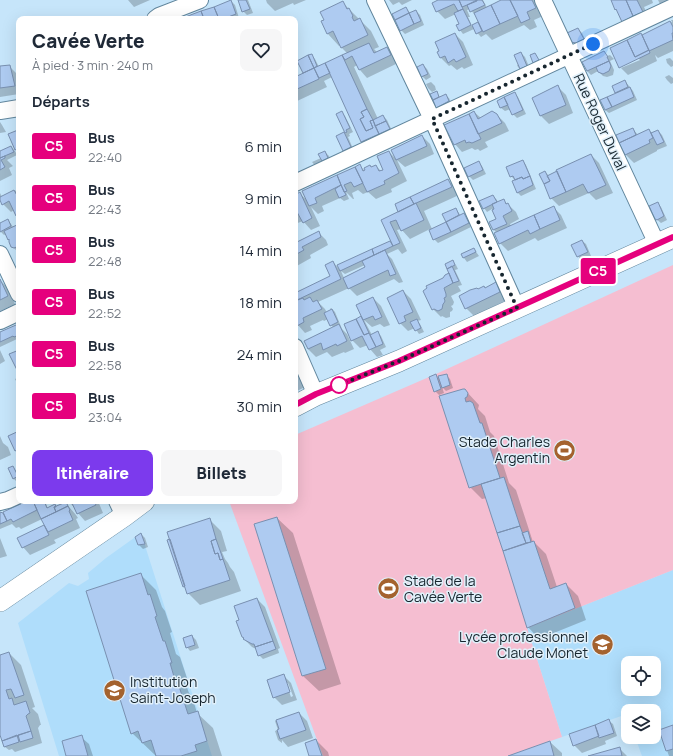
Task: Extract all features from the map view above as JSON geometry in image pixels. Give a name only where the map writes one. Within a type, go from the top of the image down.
[{"type":"street","points":[[159,16],[200,0]]},
{"type":"street","points":[[375,0],[432,119],[517,308]]},
{"type":"street","name":"Rue Roger Duval","points":[[543,0],[569,55],[665,240]]},
{"type":"street","points":[[298,182],[673,6]]},
{"type":"street","points":[[0,110],[16,108]]},
{"type":"street","points":[[298,404],[316,394],[399,361],[665,240]]},
{"type":"street","points":[[0,254],[16,288]]},
{"type":"street","points":[[0,321],[16,313]]},
{"type":"street","points":[[298,354],[316,394]]},
{"type":"street","points":[[0,502],[16,496]]},
{"type":"street","points":[[0,601],[120,509],[135,504]]},
{"type":"shaded area","points":[[673,265],[673,570],[527,628],[562,737],[508,756],[323,756],[230,504],[298,504],[298,434],[436,374]]},
{"type":"shaded area","name":"Institution Saint-Joseph","points":[[141,533],[212,756],[59,756],[18,623],[69,583],[78,586],[89,579],[88,573]]},
{"type":"shaded area","name":"Lycée professionnel Claude Monet","points":[[673,570],[673,756],[642,756],[638,744],[661,744],[661,704],[621,704],[621,716],[562,737],[527,628]]},
{"type":"building","points":[[231,0],[236,14],[231,16],[218,16],[214,7]]},
{"type":"building","points":[[238,0],[246,0],[250,9],[242,12]]},
{"type":"building","points":[[438,0],[459,0],[463,9],[458,11],[454,4],[436,12],[432,3]]},
{"type":"building","points":[[459,0],[477,0],[477,1],[462,7]]},
{"type":"building","points":[[477,0],[482,0],[485,5],[470,12],[467,5]]},
{"type":"building","points":[[501,0],[510,0],[518,16],[500,24],[491,5]]},
{"type":"building","points":[[510,0],[532,0],[536,8],[527,12],[530,19],[521,23]]},
{"type":"building","points":[[611,0],[626,0],[633,16],[622,22]]},
{"type":"building","points":[[626,0],[637,0],[643,12],[633,16]]},
{"type":"building","points":[[343,1],[347,9],[349,8],[354,21],[360,18],[368,35],[341,48],[333,31],[327,34],[321,21],[324,20],[320,12]]},
{"type":"building","points":[[491,5],[500,24],[483,32],[474,13]]},
{"type":"building","points":[[214,7],[218,16],[203,16],[201,11]]},
{"type":"building","points":[[406,7],[409,13],[395,20],[392,14]]},
{"type":"building","points":[[463,9],[471,25],[459,31],[456,25],[459,24],[454,13]]},
{"type":"building","points":[[416,10],[421,21],[414,24],[409,13]]},
{"type":"building","points":[[201,11],[203,16],[188,16]]},
{"type":"building","points":[[409,13],[414,24],[400,31],[395,20]]},
{"type":"building","points":[[670,21],[673,27],[673,40],[649,51],[642,35]]},
{"type":"building","points":[[478,22],[482,31],[476,34],[472,25]]},
{"type":"building","points":[[578,28],[584,39],[576,43],[571,42],[567,33]]},
{"type":"building","points":[[455,33],[466,57],[456,62],[454,59],[448,63],[445,56],[440,58],[435,42]]},
{"type":"building","points":[[641,33],[649,50],[635,57],[627,40]]},
{"type":"building","points":[[627,40],[635,57],[649,50],[650,53],[619,68],[610,48]]},
{"type":"building","points":[[369,43],[374,53],[387,47],[391,55],[359,70],[352,56],[345,60],[342,55]]},
{"type":"building","points":[[604,51],[609,61],[587,71],[582,62]]},
{"type":"building","points":[[521,52],[527,66],[520,69],[514,55]]},
{"type":"building","points":[[535,53],[539,60],[533,63],[530,55]]},
{"type":"building","points":[[312,54],[317,66],[314,68],[308,55]]},
{"type":"building","points":[[308,55],[314,68],[303,73],[298,60]]},
{"type":"building","points":[[342,55],[367,109],[361,112],[364,117],[360,119],[366,131],[373,128],[370,121],[373,120],[379,134],[361,142],[325,63]]},
{"type":"building","points":[[609,61],[611,66],[609,71],[603,74],[598,72],[596,67]]},
{"type":"building","points":[[325,63],[330,73],[319,78],[314,68]]},
{"type":"building","points":[[423,64],[428,74],[421,77],[417,67]]},
{"type":"building","points":[[10,65],[15,86],[0,88],[0,66]]},
{"type":"building","points":[[314,68],[319,79],[298,89],[298,76]]},
{"type":"building","points":[[625,80],[628,87],[615,93],[612,86]]},
{"type":"building","points":[[558,85],[566,105],[540,116],[532,98]]},
{"type":"building","points":[[630,87],[634,97],[612,107],[607,97]]},
{"type":"building","points":[[437,91],[439,97],[433,100],[430,94]]},
{"type":"building","points":[[515,92],[523,110],[512,115],[504,97]]},
{"type":"building","points":[[446,94],[449,101],[436,108],[433,100]]},
{"type":"building","points":[[504,97],[508,105],[500,108],[497,101]]},
{"type":"building","points":[[607,97],[612,107],[605,110],[600,100]]},
{"type":"building","points":[[367,109],[373,120],[370,121],[373,128],[366,131],[360,119],[364,117],[361,112]]},
{"type":"building","points":[[342,111],[350,128],[346,130],[347,132],[345,133],[336,114]]},
{"type":"building","points":[[474,111],[478,119],[492,111],[497,114],[502,123],[478,134],[469,114]]},
{"type":"building","points":[[469,114],[481,139],[472,143],[466,143],[465,140],[454,145],[444,125]]},
{"type":"building","points":[[383,115],[386,121],[375,126],[373,120]]},
{"type":"building","points":[[386,121],[390,129],[379,134],[375,126]]},
{"type":"building","points":[[633,128],[636,135],[619,143],[616,135]]},
{"type":"building","points":[[649,129],[653,138],[649,140],[650,143],[625,155],[619,143]]},
{"type":"building","points":[[658,130],[664,142],[657,145],[651,133]]},
{"type":"building","points":[[16,131],[15,150],[8,134]]},
{"type":"building","points":[[344,132],[351,147],[343,151],[336,136]]},
{"type":"building","points":[[422,135],[427,146],[396,160],[391,150]]},
{"type":"building","points":[[11,146],[14,152],[0,158],[0,151]]},
{"type":"building","points":[[325,151],[328,158],[322,161],[318,154]]},
{"type":"building","points":[[389,151],[399,173],[384,181],[385,184],[367,192],[355,167],[360,164],[363,171],[365,170],[364,168],[370,165],[371,167],[376,165],[379,171],[383,170],[377,156]]},
{"type":"building","points":[[591,154],[606,185],[588,193],[583,184],[566,192],[556,170]]},
{"type":"building","points":[[5,156],[5,158],[1,160],[5,167],[0,170],[0,158]]},
{"type":"building","points":[[523,160],[530,176],[515,180],[513,176],[510,177],[506,167]]},
{"type":"building","points":[[479,161],[483,170],[468,177],[464,168]]},
{"type":"building","points":[[355,167],[363,183],[354,187],[351,182],[344,185],[347,191],[344,192],[337,175]]},
{"type":"building","points":[[545,171],[550,181],[544,184],[539,174]]},
{"type":"building","points":[[557,171],[566,192],[550,199],[544,184],[550,181],[547,176]]},
{"type":"building","points":[[337,175],[341,185],[315,198],[317,203],[309,206],[302,191]]},
{"type":"building","points":[[530,176],[533,185],[517,193],[512,181]]},
{"type":"building","points":[[448,179],[452,187],[414,204],[410,197]]},
{"type":"building","points":[[341,185],[346,195],[339,198],[335,189]]},
{"type":"building","points":[[14,190],[16,194],[16,216],[9,201],[2,205],[0,197]]},
{"type":"building","points":[[300,192],[312,218],[303,223],[298,214],[298,193]]},
{"type":"building","points":[[493,195],[497,202],[483,209],[479,201]]},
{"type":"building","points":[[410,197],[414,204],[398,212],[395,204]]},
{"type":"building","points":[[504,199],[512,211],[503,216],[507,224],[493,230],[489,222],[496,219],[492,210],[494,209],[492,204]]},
{"type":"building","points":[[658,202],[664,216],[657,220],[655,219],[649,206]]},
{"type":"building","points":[[416,203],[424,220],[401,231],[396,220],[390,222],[400,243],[393,246],[381,220]]},
{"type":"building","points":[[554,206],[560,220],[540,229],[534,215]]},
{"type":"building","points":[[456,208],[459,215],[446,222],[442,214]]},
{"type":"building","points":[[464,213],[469,223],[451,232],[446,222]]},
{"type":"building","points":[[534,215],[540,229],[530,234],[528,230],[499,244],[494,233]]},
{"type":"building","points":[[8,219],[11,226],[0,232],[0,223]]},
{"type":"building","points":[[446,222],[451,232],[433,240],[429,230]]},
{"type":"building","points":[[16,225],[16,247],[11,247],[9,239],[8,240],[4,231]]},
{"type":"building","points":[[319,231],[321,237],[302,247],[304,250],[298,253],[298,242]]},
{"type":"building","points":[[582,240],[588,252],[577,257],[571,245]]},
{"type":"building","points":[[390,241],[393,246],[374,255],[372,249]]},
{"type":"building","points":[[474,248],[476,252],[463,258],[461,254]]},
{"type":"building","points":[[372,249],[374,255],[340,271],[337,265]]},
{"type":"building","points":[[385,250],[396,274],[390,276],[388,270],[348,289],[343,278],[365,267],[362,261]]},
{"type":"building","points":[[453,260],[455,265],[447,269],[445,264]]},
{"type":"building","points":[[333,261],[341,279],[298,300],[298,292],[330,276],[325,265]]},
{"type":"building","points":[[452,266],[459,281],[453,283],[447,269]]},
{"type":"building","points":[[449,273],[453,283],[444,288],[446,297],[444,298],[445,301],[442,309],[438,311],[434,309],[432,310],[423,291],[427,288],[426,286],[443,278]]},
{"type":"building","points":[[0,279],[8,296],[0,300]]},
{"type":"building","points":[[496,282],[500,292],[465,309],[459,296],[470,290],[478,289],[484,286],[485,288]]},
{"type":"building","points":[[403,290],[413,312],[404,316],[406,321],[399,324],[387,298]]},
{"type":"building","points":[[310,297],[313,302],[317,300],[322,309],[303,318],[304,322],[298,325],[298,300],[303,298],[304,300]]},
{"type":"building","points":[[373,297],[382,317],[375,320],[373,316],[363,320],[356,305]]},
{"type":"building","points":[[332,309],[338,322],[330,326],[324,313]]},
{"type":"building","points":[[361,316],[369,333],[364,335],[356,319]]},
{"type":"building","points":[[356,319],[364,335],[369,333],[376,347],[369,350],[362,336],[351,341],[344,324]]},
{"type":"building","points":[[417,319],[421,328],[415,331],[410,322]]},
{"type":"building","points":[[339,324],[347,341],[323,350],[321,343],[308,349],[304,341]]},
{"type":"building","points":[[16,325],[16,336],[13,336],[0,342],[0,332]]},
{"type":"building","points":[[378,331],[383,344],[376,347],[370,335]]},
{"type":"building","points":[[16,351],[16,368],[9,354]]},
{"type":"building","points":[[436,374],[441,389],[434,392],[429,377]]},
{"type":"building","points":[[447,374],[450,385],[442,388],[438,376]]},
{"type":"building","points":[[465,389],[468,393],[467,397],[465,398],[466,402],[470,401],[473,403],[480,423],[482,423],[500,478],[469,488],[439,396]]},
{"type":"building","points":[[16,432],[16,450],[15,451],[8,436]]},
{"type":"building","points":[[13,466],[16,472],[16,477],[13,479],[8,468]]},
{"type":"building","points":[[504,477],[520,526],[497,533],[481,484]]},
{"type":"building","points":[[20,504],[34,504],[37,510],[13,522],[11,519],[7,521],[3,512]]},
{"type":"building","points":[[34,504],[45,504],[47,508],[55,504],[56,507],[54,507],[56,512],[41,519]]},
{"type":"building","points":[[61,504],[67,504],[68,506],[56,512],[54,507]]},
{"type":"building","points":[[72,504],[96,504],[96,505],[77,514]]},
{"type":"building","points":[[68,506],[73,520],[48,532],[41,519]]},
{"type":"building","points":[[0,512],[3,513],[7,521],[0,524]]},
{"type":"building","points":[[277,517],[326,669],[302,676],[254,524]]},
{"type":"building","points":[[210,518],[216,539],[211,541],[215,554],[218,553],[220,560],[223,559],[230,580],[187,594],[167,532]]},
{"type":"building","points":[[44,525],[49,535],[22,548],[17,538]]},
{"type":"building","points":[[520,526],[526,543],[503,551],[497,533]]},
{"type":"building","points":[[528,531],[531,542],[526,543],[522,533]]},
{"type":"building","points":[[141,533],[145,544],[138,545],[135,537]]},
{"type":"building","points":[[170,539],[185,586],[183,587],[167,540]]},
{"type":"building","points":[[216,539],[223,559],[220,560],[218,553],[215,554],[211,541]]},
{"type":"building","points":[[534,541],[550,589],[566,583],[575,608],[527,628],[503,551]]},
{"type":"building","points":[[141,573],[148,595],[150,594],[157,616],[155,617],[163,641],[165,641],[172,663],[170,663],[175,680],[177,680],[188,714],[198,711],[207,741],[195,745],[197,751],[181,756],[156,756],[151,740],[142,743],[138,731],[131,734],[86,591]]},
{"type":"building","points":[[257,598],[273,641],[255,647],[254,644],[243,639],[244,638],[242,637],[236,621],[239,620],[234,606]]},
{"type":"building","points":[[192,635],[195,645],[186,648],[183,638]]},
{"type":"building","points":[[273,641],[276,649],[258,656],[255,647]]},
{"type":"building","points":[[9,652],[24,695],[15,698],[11,689],[6,690],[9,699],[12,698],[14,705],[26,701],[30,713],[26,716],[31,731],[2,741],[0,735],[0,655]]},
{"type":"building","points":[[284,674],[290,692],[273,698],[267,680]]},
{"type":"building","points":[[299,712],[306,730],[280,739],[276,720]]},
{"type":"building","points":[[609,719],[614,733],[599,738],[595,725]]},
{"type":"building","points":[[595,725],[599,736],[573,746],[569,734]]},
{"type":"building","points":[[673,725],[673,749],[666,751],[661,736],[661,729]]},
{"type":"building","points":[[31,731],[33,738],[20,742],[18,735]]},
{"type":"building","points":[[17,735],[19,742],[4,747],[2,741]]},
{"type":"building","points":[[82,735],[88,756],[66,756],[62,741]]},
{"type":"building","points":[[316,739],[322,756],[309,756],[305,743]]},
{"type":"building","points":[[550,741],[554,756],[508,756]]},
{"type":"building","points":[[620,747],[622,756],[588,756]]},
{"type":"bus line","name":"C5","points":[[298,403],[316,394],[399,361],[673,237]]},
{"type":"place","name":"Stade Charles Argentin","points":[[565,450]]},
{"type":"place","name":"Stade de la Cavée Verte","points":[[388,589]]},
{"type":"place","name":"Lycée professionnel Claude Monet","points":[[603,645]]},
{"type":"place","name":"Institution Saint-Joseph","points":[[115,690]]},
{"type":"route","points":[[339,385],[399,361],[517,308],[432,119],[593,44]]}]
